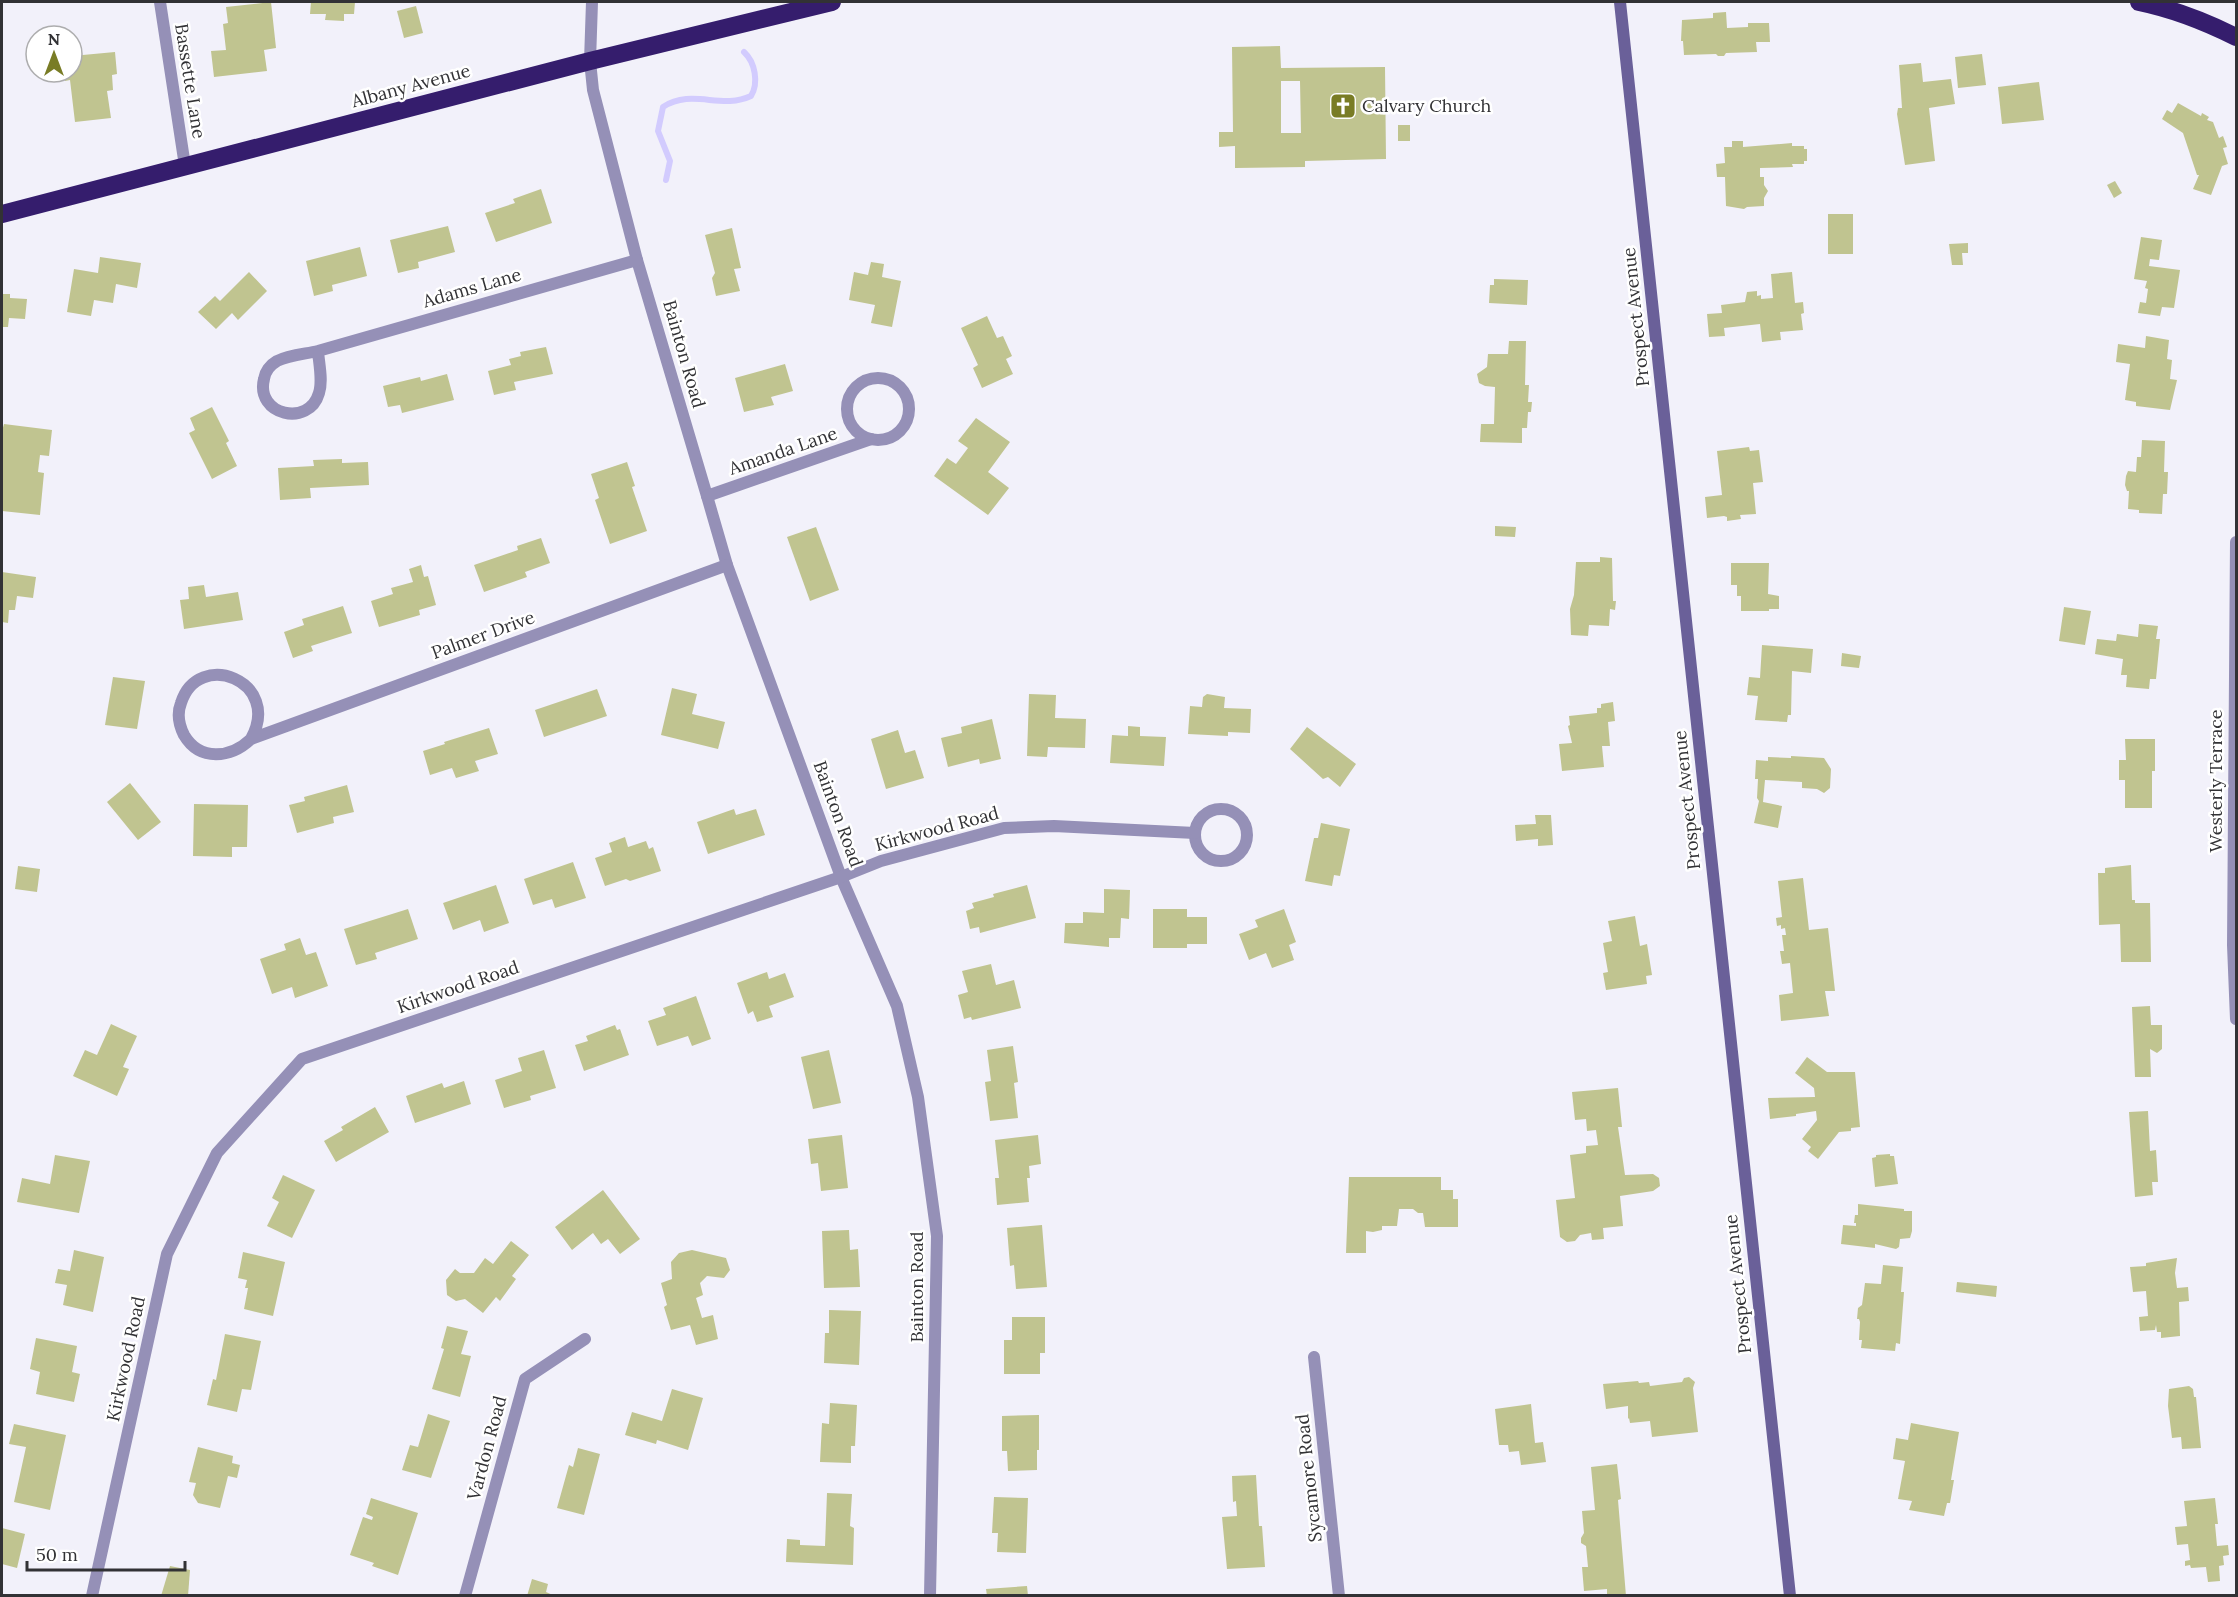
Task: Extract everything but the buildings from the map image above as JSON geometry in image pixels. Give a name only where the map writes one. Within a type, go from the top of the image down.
[{"type":"highway","name":"Albany Avenue","points":[[2,214],[590,61],[832,2]]},
{"type":"highway","points":[[2139,2],[2158,5],[2236,37]]},
{"type":"main road","name":"Prospect Avenue","points":[[1620,2],[1790,1596]]},
{"type":"street","name":"Bassette Lane","points":[[160,2],[185,166]]},
{"type":"street","name":"Bainton Road","points":[[592,2],[590,61],[593,90],[637,260],[707,496],[728,565],[842,877],[897,1006],[918,1097],[937,1236],[930,1596]]},
{"type":"street","name":"Adams Lane","points":[[318,351],[320,386],[316,400],[310,408],[294,414],[275,409],[268,403],[263,386],[267,370],[279,360],[318,351],[637,260]]},
{"type":"street","name":"Amanda Lane","points":[[707,496],[871,439],[892,438],[906,423],[909,402],[904,392],[888,380],[868,380],[860,385],[849,401],[849,420],[862,435],[871,439]]},
{"type":"street","name":"Westerly Terrace","points":[[2236,542],[2233,945],[2236,1019]]},
{"type":"street","name":"Palmer Drive","points":[[251,739],[259,719],[255,698],[248,687],[237,679],[224,675],[210,675],[189,687],[179,709],[179,722],[184,735],[193,746],[205,753],[219,755],[232,753],[251,739],[728,565]]},
{"type":"street","points":[[1225,810],[1233,812],[1244,824],[1246,840],[1237,855],[1221,861],[1205,856],[1196,842],[1195,833],[1197,825],[1208,812],[1225,810]]},
{"type":"street","name":"Kirkwood Road","points":[[92,1596],[167,1254],[217,1153],[302,1059],[842,877],[880,861],[954,840],[1004,828],[1054,826],[1195,833]]},
{"type":"street","name":"Vardon Road","points":[[465,1596],[525,1379],[585,1339]]},
{"type":"street","name":"Sycamore Road","points":[[1314,1358],[1340,1596]]},
{"type":"waterway","points":[[666,180],[670,161],[658,131],[663,107],[685,99],[729,101],[751,96],[755,85],[755,73],[751,61],[744,52]]},
{"type":"place","name":"Calvary Church","points":[[1343,106]]}]
